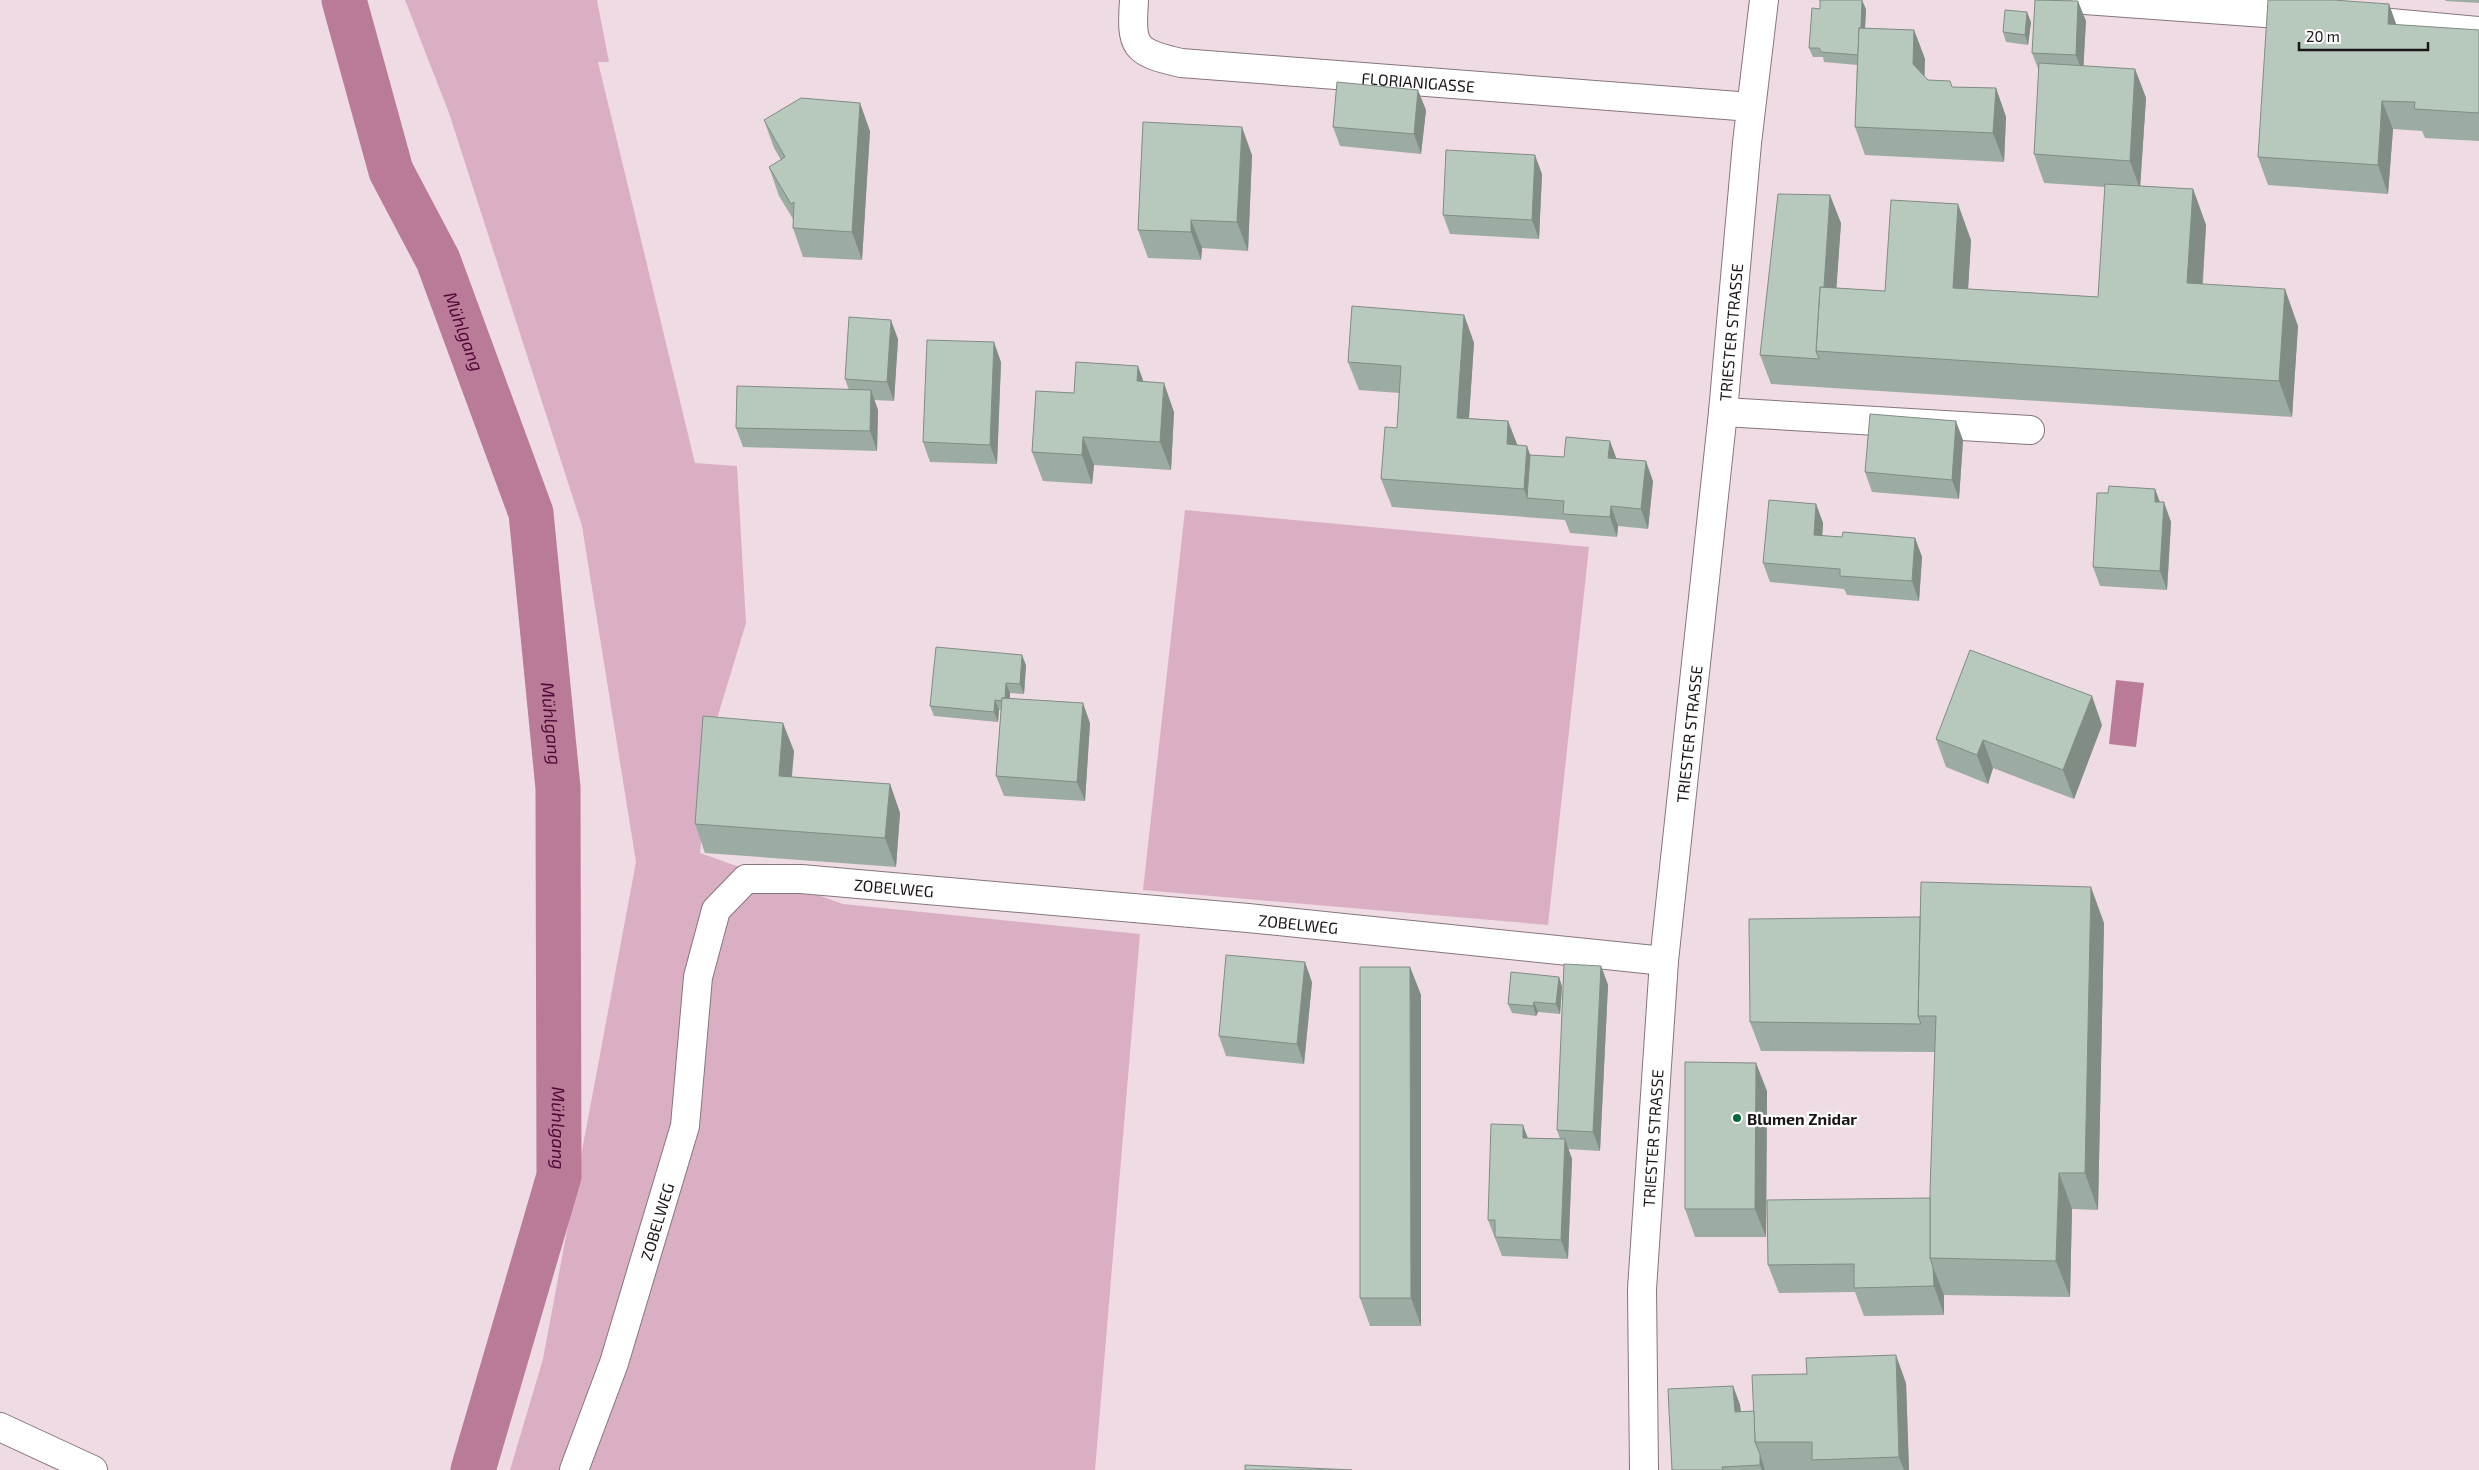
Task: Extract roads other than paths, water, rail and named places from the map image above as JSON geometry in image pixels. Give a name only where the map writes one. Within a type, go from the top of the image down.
[{"type":"main road","name":"FLORIANIGASSE","points":[[1134,0],[1132,32],[1139,48],[1158,58],[1181,63],[1751,108]]},
{"type":"main road","name":"TRIESTER STRASSE","points":[[1644,1470],[1642,1289],[1664,961],[1723,412],[1751,108],[1764,0]]},
{"type":"main road","points":[[2085,0],[2370,11],[2479,31]]},
{"type":"main road","points":[[1723,412],[2030,430]]},
{"type":"main road","name":"ZOBELWEG","points":[[574,1470],[614,1363],[685,1126],[698,977],[716,910],[746,879],[801,879],[1238,917],[1664,961]]},
{"type":"main road","points":[[0,1427],[93,1470]]},
{"type":"waterway","name":"Mühlgang","points":[[344,0],[391,171],[438,260],[531,513],[558,788],[559,1176],[473,1470]]},
{"type":"place","name":"Blumen Znidar","points":[[1737,1118]]}]
